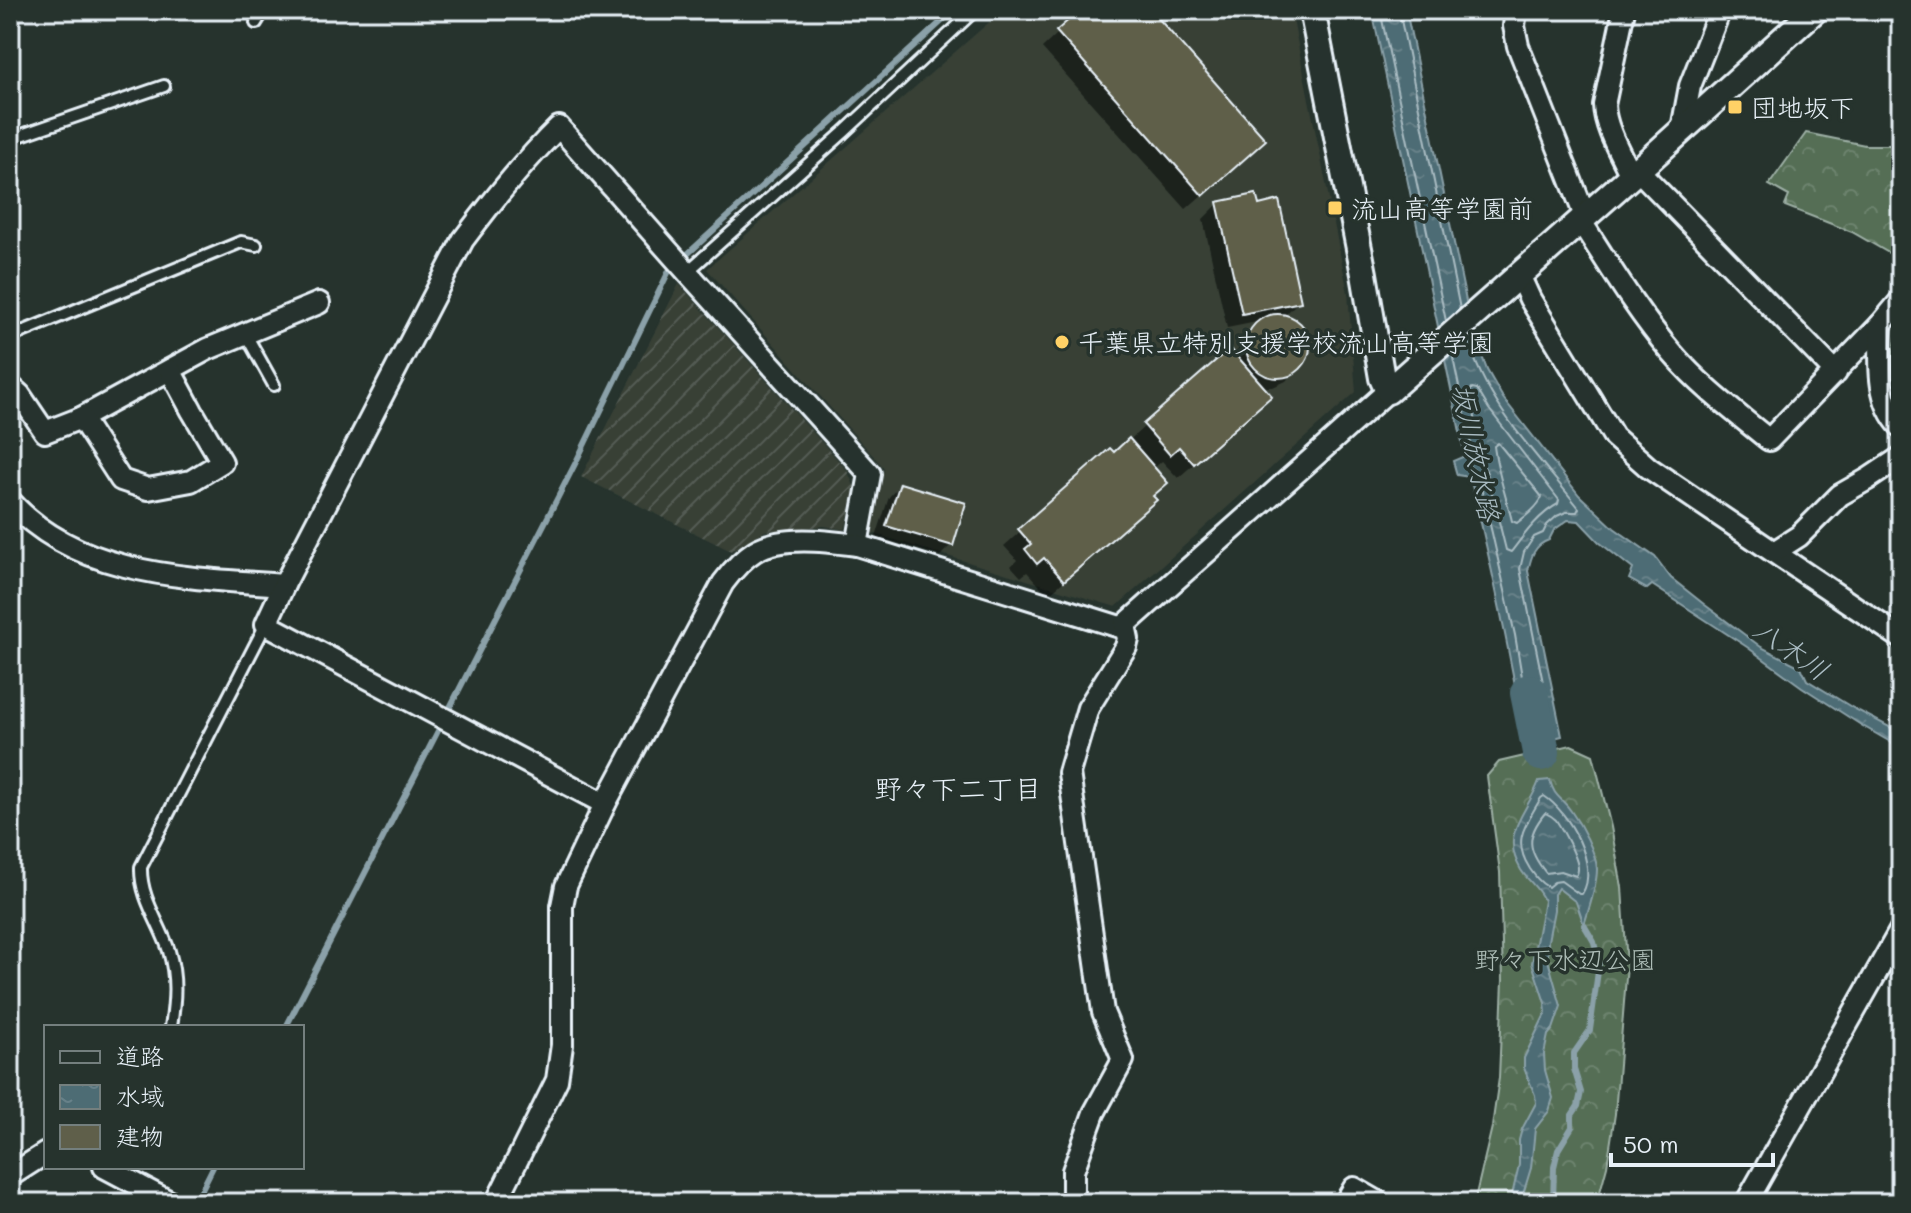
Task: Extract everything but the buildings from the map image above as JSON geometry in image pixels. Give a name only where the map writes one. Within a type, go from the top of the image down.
[{"type":"street","points":[[1312,10],[1362,259],[1382,378],[1395,385]]},
{"type":"street","points":[[1516,10],[1514,26],[1518,46],[1582,218],[1616,275],[1673,355],[1769,440],[1836,373],[1901,300]]},
{"type":"street","points":[[1624,10],[1604,113],[1634,173],[1836,373]]},
{"type":"street","points":[[1682,129],[1690,86],[1720,10]]},
{"type":"street","points":[[496,1203],[557,1080],[562,1045],[562,906],[566,886],[605,804],[723,583],[737,565],[757,550],[782,542],[816,540],[857,545],[1120,627],[1125,625],[1634,173],[1808,12]]},
{"type":"street","points":[[605,804],[266,624],[463,240],[500,191],[559,127],[870,474],[857,545]]},
{"type":"street","points":[[1512,282],[1530,299],[1614,437],[1649,468],[1901,638]]},
{"type":"street","points":[[10,386],[20,395],[45,432],[81,418],[208,349],[319,303]]},
{"type":"street","points":[[1881,324],[1883,395],[1893,419],[1901,427]]},
{"type":"street","points":[[81,418],[121,480],[148,489],[191,481],[222,462],[170,370]]},
{"type":"street","points":[[1774,552],[1799,536],[1840,495],[1901,457]]},
{"type":"street","points":[[10,501],[36,526],[56,539],[107,561],[182,577],[284,585]]},
{"type":"street","points":[[1073,1203],[1073,1171],[1094,1113],[1123,1060],[1103,1012],[1069,773],[1088,708],[1126,647],[1125,625]]},
{"type":"street","points":[[1746,1203],[1901,929]]},
{"type":"street","points":[[10,1176],[44,1154]]},
{"type":"street","points":[[108,1169],[172,1203]]},
{"type":"street","points":[[1345,1203],[1354,1188],[1380,1203]]},
{"type":"lane","points":[[256,23],[264,10]]},
{"type":"lane","points":[[687,272],[975,10]]},
{"type":"lane","points":[[10,139],[164,86]]},
{"type":"lane","points":[[10,337],[241,242],[256,245]]},
{"type":"lane","points":[[245,333],[274,385]]},
{"type":"lane","points":[[171,1025],[176,993],[169,953],[140,884],[141,867],[266,624]]},
{"type":"shaded area","name":"千葉県立特別支援学校流山高等学園","points":[[1003,10],[1291,10],[1348,293],[1356,392],[1116,607],[872,533],[884,468],[707,269]]},
{"type":"shaded area","points":[[679,284],[847,470],[855,488],[845,530],[824,526],[765,531],[731,551],[581,477]]},
{"type":"green space","points":[[1806,133],[1865,145],[1901,145],[1901,260],[1852,232],[1785,206],[1789,196],[1769,185]]},
{"type":"green space","points":[[1901,315],[1901,405],[1892,361]]},
{"type":"green space","name":"野々下水辺公園","points":[[1571,745],[1593,755],[1622,887],[1627,965],[1615,1114],[1607,1166],[1597,1203],[1474,1203],[1492,1127],[1499,1078],[1503,980],[1500,872],[1487,776],[1499,762]]},
{"type":"water","points":[[1372,10],[1406,10],[1467,306],[1487,370],[1503,398],[1579,495],[1614,528],[1655,557],[1671,578],[1761,647],[1801,667],[1807,680],[1901,733],[1901,748],[1802,687],[1652,585],[1647,589],[1629,579],[1633,569],[1599,542],[1579,521],[1568,520],[1537,548],[1528,571],[1562,736],[1526,745],[1470,477],[1457,475],[1453,461],[1465,456]]},
{"type":"water","points":[[1550,780],[1587,839],[1596,862],[1597,876],[1584,925],[1576,902],[1558,888],[1554,894],[1548,960],[1561,1006],[1548,1035],[1544,1054],[1553,1098],[1549,1111],[1535,1129],[1531,1168],[1524,1191],[1525,1203],[1512,1203],[1519,1165],[1519,1140],[1536,1103],[1524,1068],[1524,1058],[1546,1012],[1532,963],[1544,901],[1521,870],[1513,845],[1517,824],[1539,781]]},
{"type":"waterway","points":[[287,1025],[575,464],[669,271],[954,10]]},
{"type":"waterway","name":"坂川放水路","points":[[1529,693],[1541,752]]},
{"type":"waterway","points":[[1553,1203],[1558,1150],[1572,1127],[1572,1115],[1581,1092],[1574,1069],[1574,1053],[1590,1030],[1599,964],[1594,942],[1584,925]]},
{"type":"waterway","points":[[195,1203],[212,1169]]},
{"type":"place","name":"団地坂下","points":[[1735,107]]},
{"type":"place","name":"流山高等学園前","points":[[1335,208]]},
{"type":"place","name":"千葉県立特別支援学校流山高等学園","points":[[1062,342]]},
{"type":"district","name":"野々下二丁目","points":[[958,788]]},
{"type":"water label","name":"八木川","points":[[1792,649]]}]
